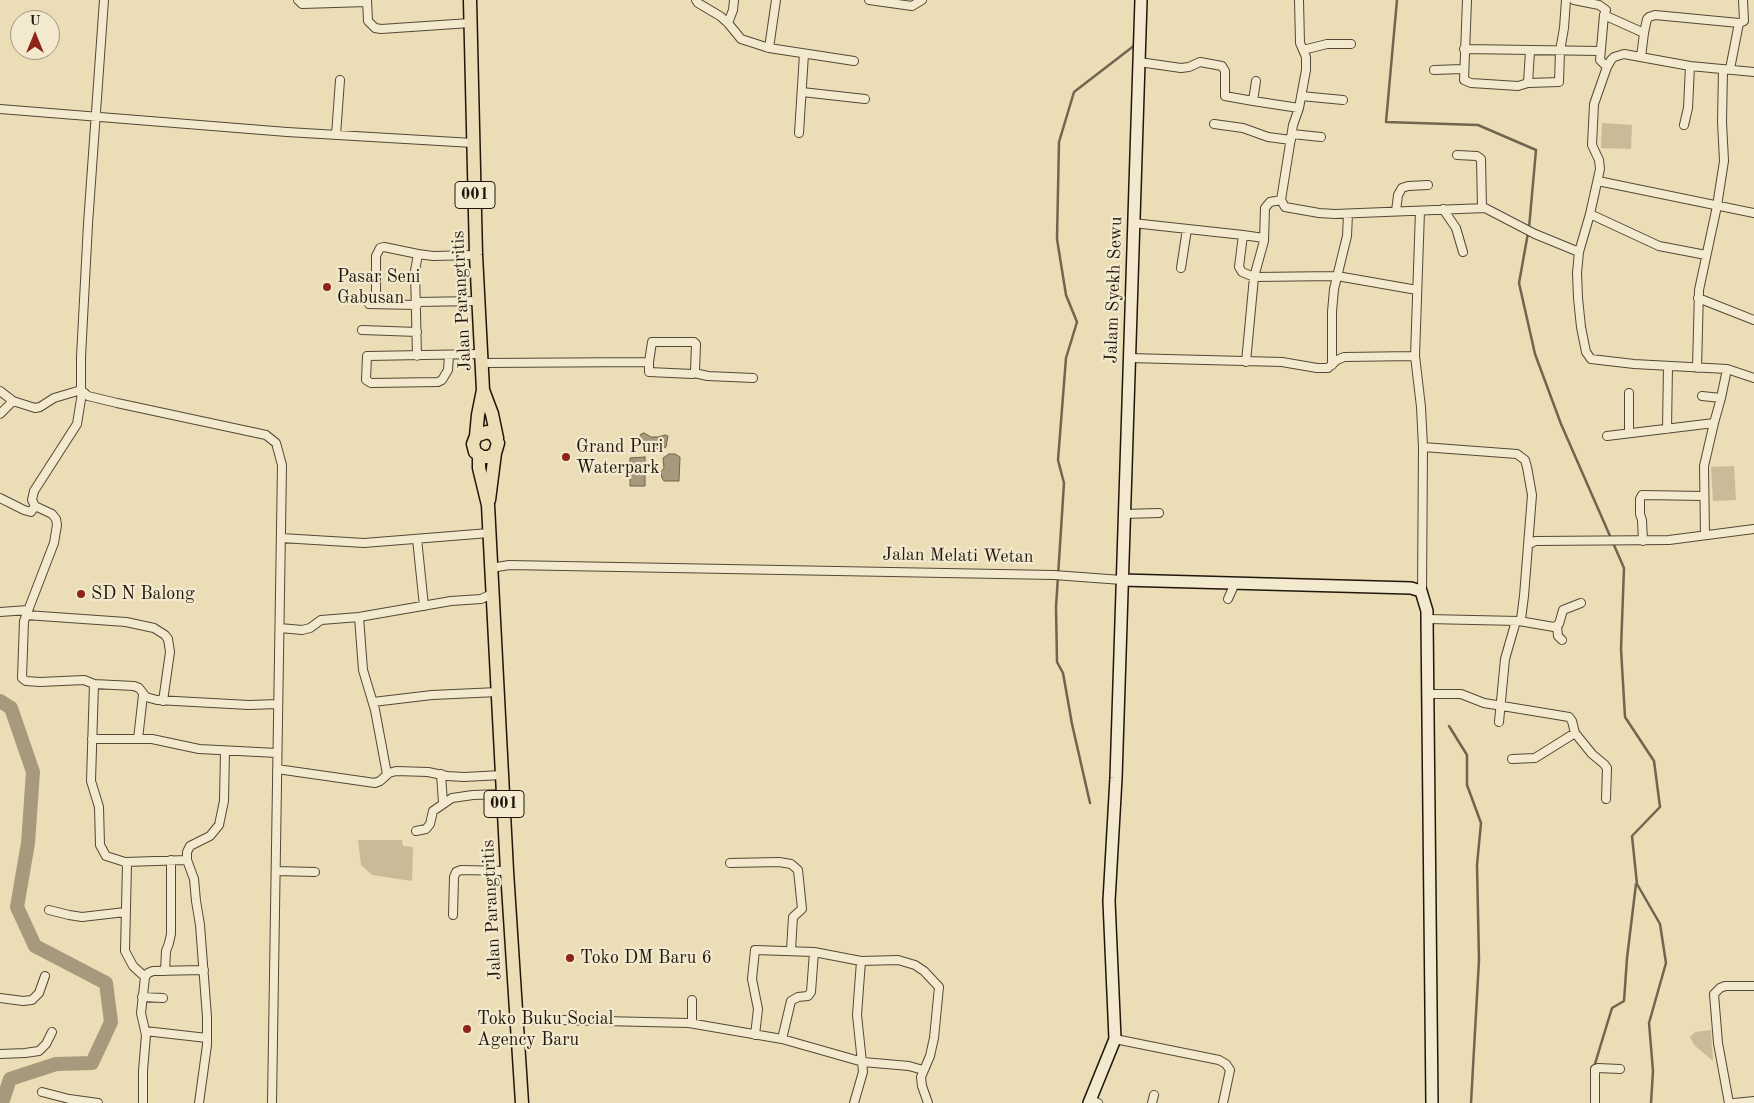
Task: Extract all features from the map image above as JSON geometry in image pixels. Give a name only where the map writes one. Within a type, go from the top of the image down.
[{"type":"main road","name":"Jalan Parangtritis","points":[[470,0],[476,255],[481,358],[484,390],[497,438]]},
{"type":"main road","name":"Jalan Parangtritis","points":[[476,436],[478,415],[484,390]]},
{"type":"main road","points":[[476,436],[487,432],[497,438]]},
{"type":"main road","name":"001","points":[[476,436],[474,448],[478,455]]},
{"type":"main road","name":"001","points":[[495,453],[498,446],[497,438]]},
{"type":"main road","name":"Jalan Parangtritis","points":[[488,505],[495,453]]},
{"type":"main road","points":[[478,455],[489,457],[495,453]]},
{"type":"main road","name":"Jalan Parangtritis","points":[[478,455],[479,468],[488,505],[507,872],[522,1103]]},
{"type":"street","points":[[104,0],[95,116],[81,357],[81,391],[77,424],[34,491],[32,500],[35,506],[52,514],[56,519],[57,525],[54,542],[24,621],[22,678],[24,680],[40,682],[84,680],[94,684],[134,686],[139,688],[143,695],[151,699],[163,701],[249,705],[278,704]]},
{"type":"street","points":[[298,0],[302,4],[368,1],[368,21],[375,28],[381,29],[470,23]]},
{"type":"street","points":[[696,0],[720,16],[741,39],[769,48],[854,61]]},
{"type":"street","points":[[728,23],[733,10],[734,0]]},
{"type":"street","points":[[769,48],[776,0]]},
{"type":"street","points":[[869,0],[912,6],[922,0]]},
{"type":"street","name":"Jalam Syekh Sewu","points":[[1115,1039],[1109,901],[1116,778],[1141,0]]},
{"type":"street","points":[[1299,0],[1300,43],[1306,57],[1306,70],[1281,200],[1287,208],[1319,213],[1348,214],[1482,208],[1492,210],[1534,234],[1579,252]]},
{"type":"street","points":[[1467,0],[1463,78],[1468,82],[1518,86],[1528,83],[1559,82],[1560,51],[1566,0]]},
{"type":"street","points":[[1576,0],[1603,7],[1606,10],[1600,62],[1607,67]]},
{"type":"street","points":[[1640,57],[1647,19],[1651,15],[1739,23],[1744,21],[1743,0]]},
{"type":"street","points":[[1604,15],[1644,33]]},
{"type":"street","points":[[1697,368],[1698,298],[1717,206],[1724,161],[1722,122],[1727,69],[1739,23]]},
{"type":"street","points":[[1303,50],[1327,44],[1351,44]]},
{"type":"street","points":[[1464,49],[1600,51]]},
{"type":"street","points":[[1528,83],[1530,51]]},
{"type":"street","points":[[799,133],[804,54]]},
{"type":"street","points":[[1754,72],[1690,66],[1620,55],[1611,60],[1597,94],[1593,117],[1592,145],[1600,164],[1598,182],[1579,252],[1577,273],[1581,327],[1588,356],[1596,360],[1614,363],[1727,369],[1754,378]]},
{"type":"street","points":[[1139,62],[1180,68],[1189,67],[1200,62],[1222,66],[1226,71],[1225,96],[1299,108]]},
{"type":"street","points":[[1684,125],[1688,108],[1690,66]]},
{"type":"street","points":[[1434,70],[1463,70]]},
{"type":"street","points":[[336,135],[340,80]]},
{"type":"street","points":[[1253,101],[1256,81]]},
{"type":"street","points":[[802,92],[865,99]]},
{"type":"street","points":[[1301,96],[1343,100]]},
{"type":"street","points":[[0,108],[291,132],[473,143]]},
{"type":"street","points":[[1214,124],[1243,128],[1268,136],[1321,137]]},
{"type":"street","points":[[1457,155],[1477,156],[1481,159],[1482,208]]},
{"type":"street","points":[[1598,182],[1754,213]]},
{"type":"street","points":[[1396,211],[1398,195],[1402,188],[1428,185]]},
{"type":"street","points":[[1246,362],[1254,277],[1264,238],[1266,205],[1270,202],[1281,200]]},
{"type":"street","points":[[1443,209],[1456,228],[1463,252]]},
{"type":"street","points":[[1420,211],[1415,356],[1423,447],[1422,594],[1427,619],[1432,1103]]},
{"type":"street","points":[[1332,365],[1332,312],[1337,276],[1347,236],[1348,214]]},
{"type":"street","points":[[1590,214],[1651,243],[1706,255]]},
{"type":"street","points":[[1134,223],[1264,238]]},
{"type":"street","points":[[1181,268],[1187,229]]},
{"type":"street","points":[[1244,235],[1239,269],[1254,277],[1337,276],[1417,290]]},
{"type":"street","points":[[476,255],[418,254],[384,247],[380,248],[376,256],[372,304],[478,301]]},
{"type":"street","points":[[417,356],[415,272],[418,254]]},
{"type":"street","points":[[1698,298],[1754,320]]},
{"type":"street","points":[[362,330],[417,332]]},
{"type":"street","points":[[694,372],[696,346],[694,342],[652,342],[649,372],[693,374],[694,372],[708,376],[753,378]]},
{"type":"street","points":[[448,355],[448,370],[442,380],[438,382],[371,383],[366,381],[367,356],[448,355],[481,358],[649,362]]},
{"type":"street","points":[[1129,358],[1288,363],[1325,368],[1344,357],[1415,356]]},
{"type":"street","points":[[1667,429],[1668,366]]},
{"type":"street","points":[[1705,535],[1704,466],[1727,369]]},
{"type":"street","points":[[0,391],[13,401],[35,408],[54,398],[81,391]]},
{"type":"street","points":[[81,391],[88,396],[117,404],[266,435],[273,440],[279,450],[282,465],[272,1103]]},
{"type":"street","points":[[1628,392],[1629,433]]},
{"type":"street","points":[[1702,396],[1721,398]]},
{"type":"street","points":[[0,414],[13,401]]},
{"type":"street","points":[[1607,436],[1714,423]]},
{"type":"street","points":[[1423,447],[1517,454],[1525,460],[1527,466],[1532,487],[1524,596],[1521,619],[1518,621],[1505,659],[1499,722]]},
{"type":"street","points":[[1643,541],[1640,514],[1640,499],[1642,496],[1704,496]]},
{"type":"street","points":[[0,498],[31,512],[35,506]]},
{"type":"street","points":[[1124,514],[1159,513]]},
{"type":"street","points":[[1528,545],[1535,541],[1686,539],[1754,529]]},
{"type":"street","points":[[281,538],[364,543],[489,533]]},
{"type":"street","points":[[417,539],[424,606]]},
{"type":"street","name":"Jalan Melati Wetan","points":[[491,568],[510,565],[1054,575],[1122,580],[1411,588],[1418,590],[1422,594]]},
{"type":"street","points":[[1228,599],[1235,583]]},
{"type":"street","points":[[280,628],[302,630],[310,628],[321,620],[359,617],[451,601],[481,599],[492,594]]},
{"type":"street","points":[[1562,640],[1558,636],[1557,626],[1563,610],[1581,602]]},
{"type":"street","points":[[0,612],[126,622],[154,628],[168,639],[170,652],[163,701]]},
{"type":"street","points":[[359,617],[363,670],[373,702],[387,774]]},
{"type":"street","points":[[1427,619],[1518,621],[1550,628],[1557,626]]},
{"type":"street","points":[[94,684],[91,781],[99,807],[102,850],[109,858],[125,862],[187,860]]},
{"type":"street","points":[[373,702],[432,695],[498,692]]},
{"type":"street","points":[[1428,694],[1462,694],[1474,700],[1569,717],[1575,733],[1592,754],[1607,768],[1606,799]]},
{"type":"street","points":[[138,739],[143,695]]},
{"type":"street","points":[[1512,759],[1534,758],[1575,733]]},
{"type":"street","points":[[92,739],[152,739],[199,749],[277,752]]},
{"type":"street","points":[[199,1103],[207,1038],[207,1003],[194,879],[187,860],[188,848],[210,836],[217,829],[221,820],[224,801],[225,751]]},
{"type":"street","points":[[277,769],[376,783],[387,774],[396,771],[419,771],[464,777],[502,775]]},
{"type":"street","points":[[441,774],[443,803]]},
{"type":"street","points":[[416,831],[426,829],[430,824],[433,811],[443,803],[466,795],[503,794]]},
{"type":"street","points":[[166,971],[166,951],[171,934],[171,860]]},
{"type":"street","points":[[125,862],[127,867],[125,912],[127,956],[133,966],[145,977]]},
{"type":"street","points":[[730,863],[779,862],[791,864],[798,870],[802,909],[793,917],[790,950]]},
{"type":"street","points":[[453,915],[454,877],[456,872],[461,870],[507,872]]},
{"type":"street","points":[[276,871],[315,872]]},
{"type":"street","points":[[50,910],[82,917],[125,912]]},
{"type":"street","points":[[755,1034],[758,1010],[752,979],[755,950],[814,952],[861,961],[898,960],[915,965],[928,974],[939,987],[934,1038],[921,1081],[928,1103]]},
{"type":"street","points":[[782,1039],[791,1001],[798,997],[808,996],[812,992],[814,952]]},
{"type":"street","points":[[854,1103],[862,1080],[863,1062],[857,1015],[861,961]]},
{"type":"street","points":[[143,1103],[145,1030],[141,1018],[145,977],[150,972],[204,970]]},
{"type":"street","points":[[0,998],[23,1001],[32,1000],[39,993],[45,976]]},
{"type":"street","points":[[1729,1103],[1718,1043],[1714,994],[1720,988],[1726,986],[1754,986]]},
{"type":"street","points":[[142,997],[163,998]]},
{"type":"street","points":[[692,1000],[692,1023]]},
{"type":"street","points":[[516,1018],[692,1023],[782,1039],[863,1062],[908,1066],[923,1070]]},
{"type":"street","points":[[145,1030],[207,1038]]},
{"type":"street","points":[[0,1054],[39,1051],[46,1044],[52,1032]]},
{"type":"street","points":[[1093,1102],[1115,1039],[1219,1060],[1226,1064],[1230,1070],[1223,1103]]},
{"type":"street","points":[[1595,1103],[1595,1069],[1620,1069]]},
{"type":"street","points":[[42,1092],[69,1099],[98,1103]]},
{"type":"street","points":[[1734,1103],[1754,1101]]},
{"type":"shaded area","points":[[1602,123],[1632,125],[1631,149],[1601,148]]},
{"type":"shaded area","points":[[644,433],[651,437],[668,436],[666,447],[661,449],[644,448],[641,446],[639,438]]},
{"type":"shaded area","points":[[669,454],[675,454],[680,457],[679,481],[664,481],[662,478],[663,458]]},
{"type":"shaded area","points":[[645,457],[645,486],[630,486],[630,458]]},
{"type":"shaded area","points":[[1734,466],[1736,500],[1713,501],[1711,467]]},
{"type":"shaded area","points":[[358,840],[402,840],[403,846],[413,847],[412,881],[372,875],[361,865]]},
{"type":"shaded area","points":[[1711,1030],[1713,1061],[1694,1045],[1690,1037],[1695,1032]]},
{"type":"waterway","points":[[1397,0],[1386,122],[1478,125],[1536,150],[1529,228]]},
{"type":"waterway","points":[[1090,803],[1072,724],[1063,673],[1057,662],[1056,607],[1064,483],[1058,460],[1066,358],[1077,322],[1066,295],[1057,239],[1059,142],[1074,92],[1135,45]]},
{"type":"waterway","points":[[1528,233],[1519,283],[1535,354],[1561,424],[1624,568],[1621,649],[1625,717],[1654,761],[1660,807],[1632,836],[1637,884],[1660,924],[1666,963],[1649,1023],[1653,1071],[1651,1103]]},
{"type":"waterway","points":[[0,701],[11,708],[33,772],[28,843],[17,907],[35,946],[106,983],[111,1022],[92,1063],[56,1064],[10,1079],[2,1103]]},
{"type":"waterway","points":[[1449,726],[1467,755],[1467,785],[1481,823],[1477,865],[1479,960],[1471,1103]]},
{"type":"waterway","points":[[1594,1067],[1612,1008],[1624,1001],[1636,884]]},
{"type":"place","name":"Pasar Seni Gabusan","points":[[327,287]]},
{"type":"place","name":"Grand Puri Waterpark","points":[[566,457]]},
{"type":"place","name":"SD N Balong","points":[[81,594]]},
{"type":"place","name":"Toko DM Baru 6","points":[[570,958]]},
{"type":"place","name":"Toko Buku Social Agency Baru","points":[[467,1029]]}]
